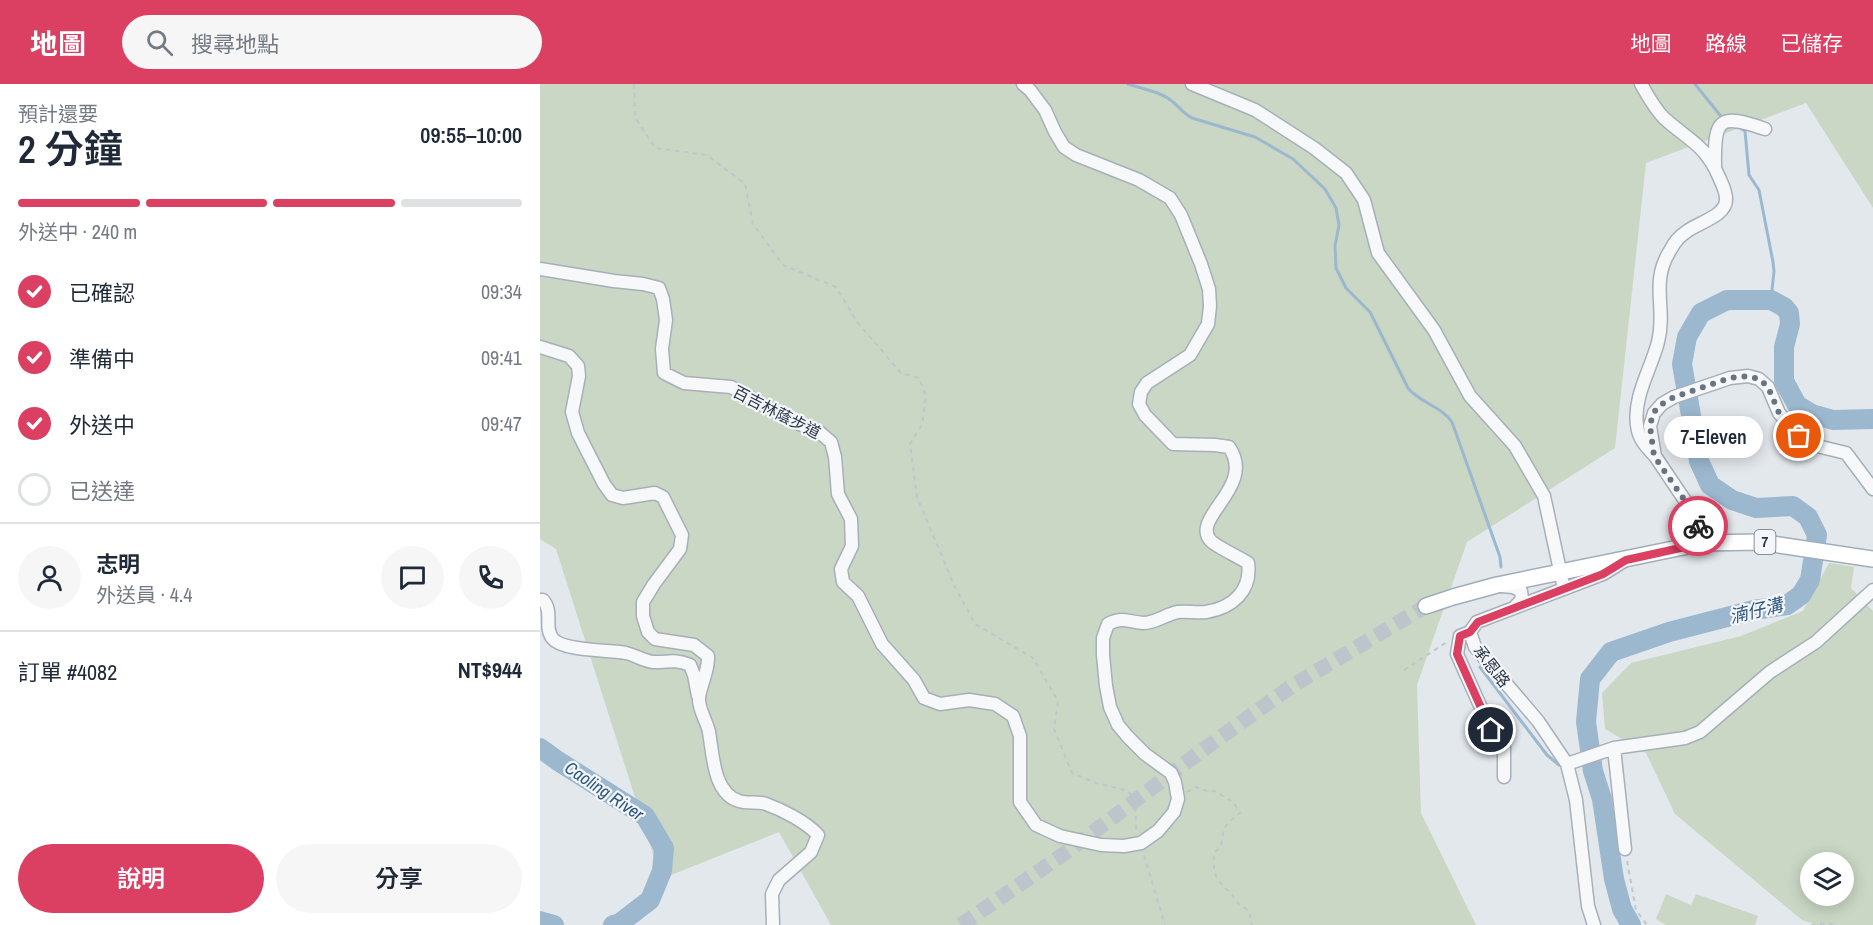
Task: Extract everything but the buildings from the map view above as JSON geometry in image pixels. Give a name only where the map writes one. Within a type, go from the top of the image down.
[{"type":"main road","name":"7","points":[[1426,606],[1497,585],[1703,543],[1759,542],[1873,559]]},
{"type":"street","points":[[1023,84],[1045,110],[1064,147],[1076,155],[1138,180],[1170,198],[1181,215],[1202,264],[1209,289],[1208,324],[1190,355],[1147,383],[1141,392],[1139,404],[1145,415],[1173,444],[1229,447],[1236,457],[1236,471],[1230,490],[1207,522],[1207,533],[1211,541],[1248,563],[1248,584],[1226,606],[1205,612],[1177,612],[1159,620],[1144,623],[1117,619],[1108,624],[1103,646],[1110,707],[1118,725],[1145,754],[1171,773],[1178,799],[1174,813],[1158,831],[1141,843]]},
{"type":"street","points":[[1192,84],[1255,110],[1314,148],[1346,173],[1364,200],[1378,253],[1434,330],[1470,396],[1515,446],[1544,496],[1564,589]]},
{"type":"street","points":[[1641,84],[1663,117],[1703,149],[1715,167],[1725,191],[1725,205],[1714,216],[1685,232],[1672,246],[1663,262],[1658,284],[1661,310],[1659,340],[1636,411],[1636,427],[1641,441],[1690,508],[1703,543]]},
{"type":"street","points":[[1715,167],[1715,138],[1723,123],[1740,120],[1765,129]]},
{"type":"street","name":"百吉林蔭步道","points":[[540,269],[659,288],[666,320],[662,349],[664,373],[684,383],[732,387],[795,422],[818,431],[831,442],[835,457],[838,494],[851,519],[852,546],[842,569],[843,582],[858,596],[882,644],[914,680],[924,698],[940,704],[969,700],[995,704],[1013,716],[1020,736],[1020,802],[1036,825],[1060,836],[1101,845],[1124,846],[1141,843]]},
{"type":"street","points":[[540,347],[569,356],[578,366],[579,376],[572,412],[578,434],[612,495],[623,498],[655,493],[663,497],[682,535],[680,549],[643,602],[644,616],[648,633],[656,639],[694,645],[708,656],[708,666],[699,700]]},
{"type":"street","points":[[1654,456],[1650,426],[1653,413],[1662,404],[1674,397],[1730,378],[1748,376],[1759,379],[1768,387],[1779,413],[1799,436],[1816,446],[1846,453],[1873,489]]},
{"type":"street","name":"承恩路","points":[[1593,925],[1588,906],[1576,800],[1567,764],[1538,721],[1465,634],[1478,622],[1603,574],[1626,560]]},
{"type":"street","points":[[1497,585],[1514,587],[1521,591],[1522,599],[1514,608]]},
{"type":"street","points":[[1567,764],[1614,748],[1665,742],[1700,732],[1770,672],[1816,642],[1873,590]]},
{"type":"street","points":[[540,600],[548,606],[549,633],[555,642],[572,647],[625,653],[653,662],[679,661],[690,665],[709,730],[717,776],[725,794],[739,801],[765,804],[793,817],[813,829],[818,835],[811,852],[779,880],[772,894],[773,925]]},
{"type":"street","points":[[1465,634],[1457,654],[1491,730],[1504,748],[1504,777]]},
{"type":"street","points":[[1614,748],[1625,849]]},
{"type":"path","points":[[634,84],[635,117],[655,148],[706,155],[745,184],[753,224],[783,265],[836,287],[858,323],[901,373],[919,378],[926,396],[922,425],[910,444],[916,497],[954,585],[975,624],[1033,658],[1058,701],[1054,729],[1072,773],[1096,783],[1125,790],[1135,797],[1135,829],[1165,925]]},
{"type":"path","points":[[1404,669],[1454,638],[1465,634]]},
{"type":"path","points":[[1178,799],[1196,787],[1209,792],[1215,791],[1234,803],[1240,813],[1225,825],[1222,831],[1221,846],[1214,852],[1214,863],[1221,886],[1249,911],[1252,925]]},
{"type":"path","points":[[1625,849],[1636,910],[1647,925]]},
{"type":"path","points":[[1811,925],[1827,923],[1835,925]]},
{"type":"green space","points":[[540,84],[1873,84],[1873,208],[1806,103],[1646,163],[1615,448],[1467,542],[1417,685],[1421,813],[1476,925],[831,925],[779,832],[661,879],[556,549],[540,539]]},
{"type":"green space","points":[[1829,563],[1854,567],[1851,588],[1873,611],[1873,925],[1817,925],[1802,920],[1675,814],[1646,753],[1605,729],[1602,693],[1631,663],[1741,636],[1803,611]]},
{"type":"green space","points":[[1666,894],[1691,905],[1696,894],[1758,916],[1755,925],[1666,925],[1656,919]]},
{"type":"waterway","points":[[1128,84],[1163,96],[1192,118],[1255,137],[1293,159],[1325,189],[1336,208],[1339,225],[1335,246],[1336,268],[1346,288],[1370,312],[1408,388],[1452,422],[1500,557],[1501,567]]},
{"type":"waterway","points":[[1695,84],[1724,120]]},
{"type":"waterway","points":[[1740,128],[1745,131],[1749,175],[1759,190],[1773,262],[1771,300]]},
{"type":"waterway","name":"湳仔溝","points":[[1631,925],[1622,909],[1614,879],[1602,799],[1593,771],[1586,722],[1590,679],[1611,652],[1669,632],[1754,610],[1787,605],[1801,595],[1810,580],[1817,535],[1808,517],[1793,506],[1756,508],[1732,500],[1710,485],[1699,461],[1682,364],[1687,337],[1701,313],[1727,300],[1771,300],[1784,307],[1789,313],[1790,324],[1784,347],[1784,381],[1797,405],[1812,414],[1833,420],[1873,419]]},
{"type":"waterway","points":[[1480,667],[1547,755],[1559,765]]},
{"type":"waterway","name":"Caoling River","points":[[540,748],[645,816],[664,848],[662,871],[650,900],[620,923],[613,925]]},
{"type":"waterway","points":[[1585,772],[1593,771]]},
{"type":"waterway","name":"Caoling River","points":[[540,921],[554,925]]},
{"type":"tunnel","points":[[961,925],[1068,851],[1292,686],[1426,606]]},
{"type":"way so far","points":[[1698,526],[1690,508],[1654,456],[1650,426],[1653,413],[1662,404],[1674,397],[1730,378],[1748,376],[1759,379],[1768,387],[1779,413],[1799,436]]},
{"type":"place","name":"7-Eleven","points":[[1799,436]]},
{"type":"route","points":[[1491,730],[1457,654],[1460,636],[1470,632],[1478,622],[1603,574],[1626,560],[1703,543],[1698,526]]}]
